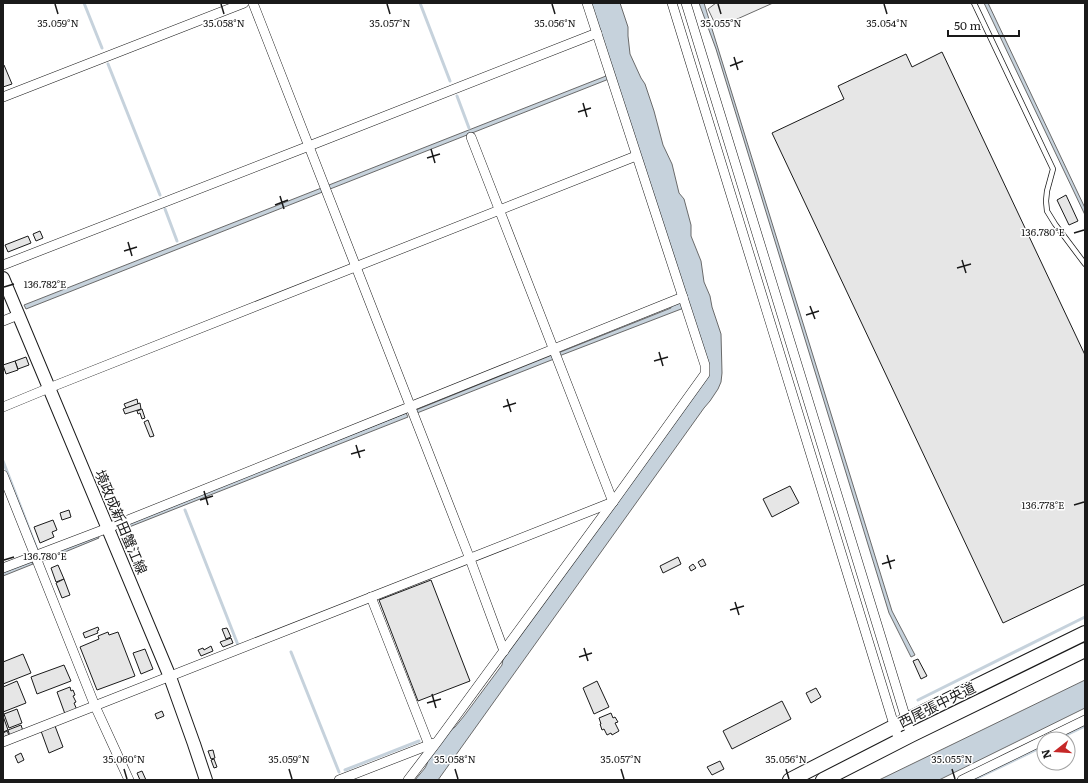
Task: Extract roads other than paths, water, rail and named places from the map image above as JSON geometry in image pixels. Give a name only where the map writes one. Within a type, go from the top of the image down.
[{"type":"main road","name":"境政成新田蟹江線","points":[[3,278],[170,677],[206,780]]},
{"type":"main road","name":"西尾張中央道","points":[[790,780],[901,723],[1085,633]]},
{"type":"main road","name":"西尾張中央道","points":[[823,780],[1085,650]]},
{"type":"street","points":[[3,97],[244,3]]},
{"type":"street","points":[[253,3],[470,559],[504,651]]},
{"type":"street","points":[[408,780],[433,744],[504,651],[613,502],[705,374],[705,365],[685,302],[587,3]]},
{"type":"street","points":[[672,3],[905,738]]},
{"type":"street","points":[[686,3],[905,738]]},
{"type":"street","points":[[3,265],[597,33]]},
{"type":"street","points":[[471,136],[613,502]]},
{"type":"street","points":[[3,406],[636,156]]},
{"type":"street","points":[[3,568],[108,528],[554,350],[685,302]]},
{"type":"street","points":[[3,321],[18,315]]},
{"type":"street","points":[[3,475],[95,706],[129,780]]},
{"type":"street","points":[[3,742],[613,502]]},
{"type":"street","points":[[371,598],[433,744]]},
{"type":"street","points":[[1062,731],[1085,720]]},
{"type":"street","points":[[962,780],[1036,743]]},
{"type":"street","points":[[339,780],[433,744]]},
{"type":"lane","points":[[974,3],[1053,169],[1047,190],[1047,211],[1085,264]]},
{"type":"waterway","points":[[84,3],[102,48]]},
{"type":"waterway","points":[[420,3],[450,81]]},
{"type":"waterway","points":[[108,64],[160,195]]},
{"type":"waterway","points":[[457,96],[469,128]]},
{"type":"waterway","points":[[165,209],[177,241]]},
{"type":"waterway","points":[[3,461],[38,552]]},
{"type":"waterway","points":[[185,510],[238,645]]},
{"type":"waterway","points":[[918,700],[1085,617]]},
{"type":"waterway","points":[[291,652],[339,772]]},
{"type":"waterway","points":[[1075,731],[1085,726]]},
{"type":"waterway","points":[[345,770],[419,741]]},
{"type":"waterway","points":[[973,780],[1036,750]]}]
